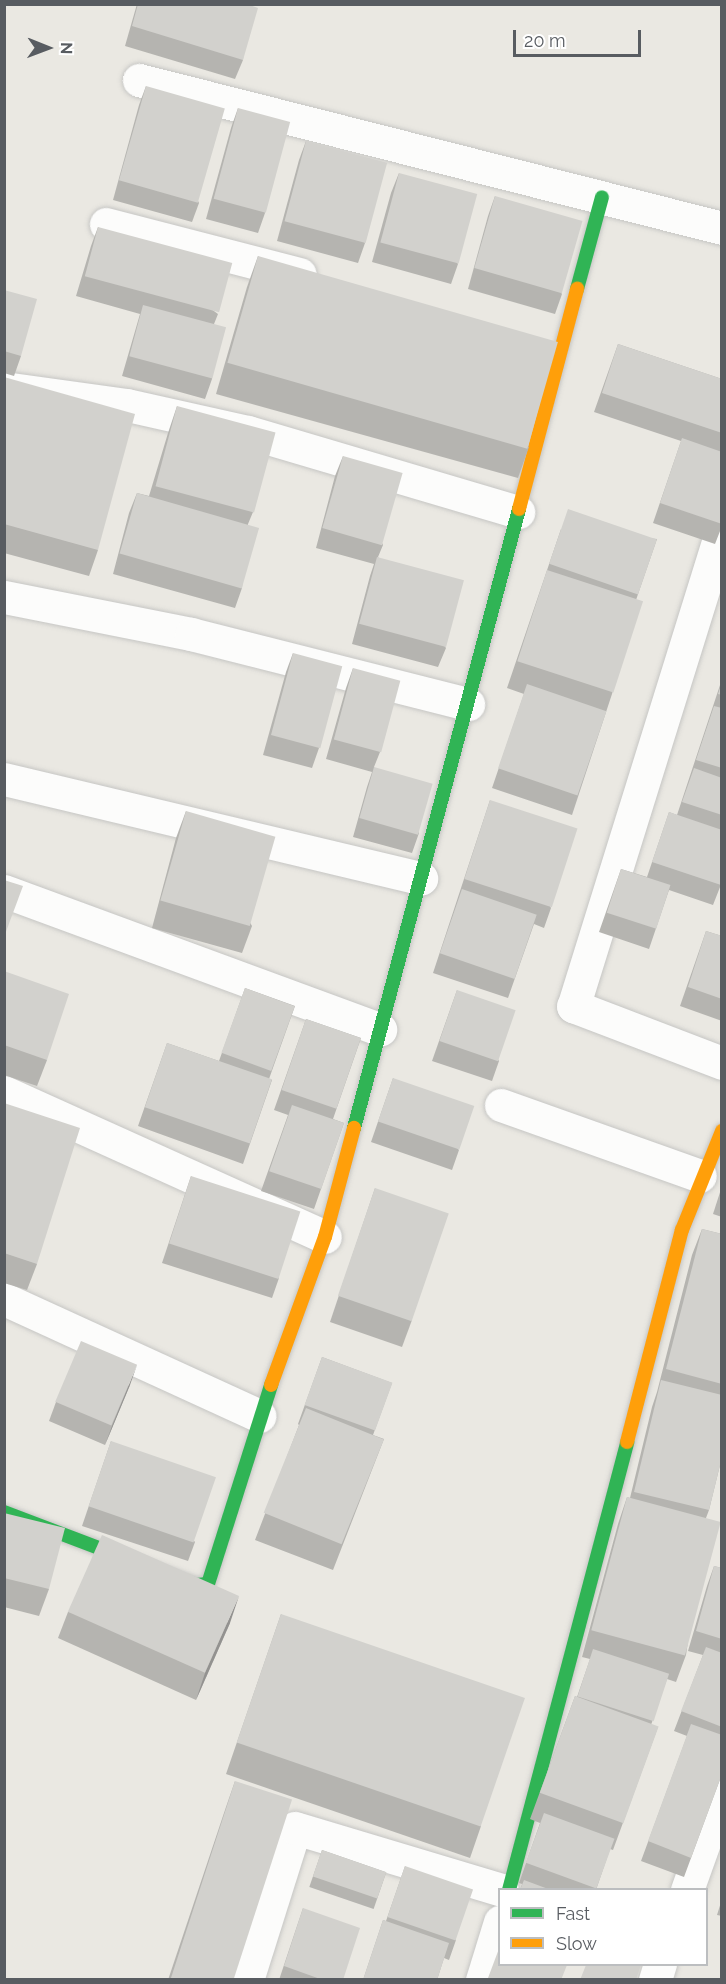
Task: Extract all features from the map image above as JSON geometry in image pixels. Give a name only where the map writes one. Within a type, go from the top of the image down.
[{"type":"street","points":[[139,80],[722,228]]},
{"type":"street","points":[[4,1512],[196,1584],[208,1584],[260,1416],[325,1237],[602,197]]},
{"type":"street","points":[[106,224],[335,283]]},
{"type":"street","points":[[529,333],[563,342]]},
{"type":"street","points":[[4,388],[127,405],[248,432],[518,512]]},
{"type":"street","points":[[722,529],[573,1006],[722,1063]]},
{"type":"street","points":[[4,597],[191,634],[468,704]]},
{"type":"street","points":[[4,779],[421,878]]},
{"type":"street","points":[[4,891],[380,1029]]},
{"type":"street","points":[[4,1092],[325,1237]]},
{"type":"street","points":[[501,1105],[700,1176]]},
{"type":"street","points":[[510,1888],[681,1230],[700,1176],[722,1131]]},
{"type":"street","points":[[681,1230],[711,1241]]},
{"type":"street","points":[[4,1299],[260,1416]]},
{"type":"street","points":[[688,1888],[722,1792]]},
{"type":"street","points":[[247,1980],[295,1828],[498,1889]]},
{"type":"street","points":[[482,1980],[498,1928]]},
{"type":"building","points":[[138,4],[247,4],[258,8],[243,60],[132,26]]},
{"type":"building","points":[[146,86],[225,109],[198,203],[119,180]]},
{"type":"building","points":[[238,108],[290,122],[266,213],[214,199]]},
{"type":"building","points":[[306,141],[387,163],[366,243],[285,221]]},
{"type":"building","points":[[399,173],[477,194],[459,264],[380,243]]},
{"type":"building","points":[[495,196],[582,221],[562,293],[474,268]]},
{"type":"building","points":[[98,227],[232,263],[219,312],[85,276]]},
{"type":"building","points":[[258,256],[558,342],[527,449],[227,363]]},
{"type":"building","points":[[4,290],[37,299],[21,356],[4,351]]},
{"type":"building","points":[[143,305],[226,327],[212,378],[129,356]]},
{"type":"building","points":[[618,344],[722,379],[722,433],[602,393]]},
{"type":"building","points":[[4,377],[135,414],[98,550],[4,524]]},
{"type":"building","points":[[177,406],[276,432],[254,513],[156,486]]},
{"type":"building","points":[[682,438],[722,452],[722,524],[660,503]]},
{"type":"building","points":[[343,456],[403,473],[382,545],[322,528]]},
{"type":"building","points":[[137,493],[259,528],[242,589],[120,554]]},
{"type":"building","points":[[568,509],[657,540],[638,594],[549,564]]},
{"type":"building","points":[[377,557],[464,580],[446,647],[359,624]]},
{"type":"building","points":[[547,570],[643,601],[613,693],[517,661]]},
{"type":"building","points":[[293,653],[342,666],[320,748],[271,735]]},
{"type":"building","points":[[353,668],[400,681],[381,752],[334,739]]},
{"type":"building","points":[[722,682],[722,695],[718,694]]},
{"type":"building","points":[[527,684],[606,711],[577,795],[498,768]]},
{"type":"building","points":[[714,706],[722,708],[722,768],[696,760]]},
{"type":"building","points":[[374,767],[433,784],[418,835],[359,818]]},
{"type":"building","points":[[694,768],[722,778],[722,815],[682,802]]},
{"type":"building","points":[[490,800],[577,828],[552,907],[464,879]]},
{"type":"building","points":[[186,811],[275,837],[250,926],[160,900]]},
{"type":"building","points":[[669,812],[722,830],[721,885],[652,862]]},
{"type":"building","points":[[621,869],[670,885],[656,929],[607,913]]},
{"type":"building","points":[[4,880],[23,886],[4,937]]},
{"type":"building","points":[[462,889],[537,915],[515,979],[440,953]]},
{"type":"building","points":[[706,931],[722,936],[722,999],[688,987]]},
{"type":"building","points":[[4,971],[69,994],[47,1060],[4,1045]]},
{"type":"building","points":[[245,988],[295,1006],[271,1071],[221,1053]]},
{"type":"building","points":[[457,990],[516,1010],[498,1061],[439,1041]]},
{"type":"building","points":[[306,1019],[361,1038],[336,1109],[282,1090]]},
{"type":"building","points":[[167,1043],[272,1079],[250,1143],[145,1107]]},
{"type":"building","points":[[393,1078],[474,1106],[459,1149],[378,1121]]},
{"type":"building","points":[[4,1103],[80,1128],[37,1264],[4,1253]]},
{"type":"building","points":[[292,1105],[344,1123],[321,1189],[269,1171]]},
{"type":"building","points":[[191,1176],[300,1212],[278,1279],[169,1244]]},
{"type":"building","points":[[375,1188],[449,1213],[412,1321],[338,1296]]},
{"type":"building","points":[[702,1229],[722,1234],[722,1384],[666,1369]]},
{"type":"building","points":[[81,1341],[137,1365],[111,1426],[55,1402]]},
{"type":"building","points":[[322,1357],[392,1383],[375,1431],[305,1405]]},
{"type":"building","points":[[661,1380],[722,1395],[722,1457],[709,1510],[634,1492]]},
{"type":"building","points":[[306,1408],[384,1439],[342,1544],[264,1513]]},
{"type":"building","points":[[111,1441],[216,1477],[193,1542],[89,1506]]},
{"type":"building","points":[[627,1497],[721,1522],[685,1655],[591,1630]]},
{"type":"building","points":[[4,1513],[65,1528],[49,1589],[4,1578]]},
{"type":"building","points":[[102,1535],[239,1596],[205,1673],[68,1612]]},
{"type":"building","points":[[714,1566],[722,1568],[722,1639],[696,1631]]},
{"type":"building","points":[[281,1614],[525,1698],[481,1827],[237,1743]]},
{"type":"building","points":[[706,1647],[722,1653],[722,1727],[681,1711]]},
{"type":"building","points":[[593,1649],[669,1674],[654,1721],[578,1697]]},
{"type":"building","points":[[575,1696],[659,1726],[623,1823],[540,1793]]},
{"type":"building","points":[[691,1724],[722,1735],[722,1774],[691,1858],[648,1841]]},
{"type":"building","points":[[235,1781],[292,1800],[233,1980],[170,1980]]},
{"type":"building","points":[[544,1813],[614,1839],[595,1888],[526,1863]]},
{"type":"building","points":[[322,1850],[386,1872],[377,1899],[313,1876]]},
{"type":"building","points":[[405,1866],[473,1889],[455,1940],[387,1917]]},
{"type":"building","points":[[524,1880],[546,1888],[521,1888]]},
{"type":"building","points":[[303,1908],[360,1928],[343,1980],[323,1980],[284,1966]]},
{"type":"building","points":[[383,1920],[449,1943],[437,1980],[363,1980]]},
{"type":"building","points":[[498,1951],[498,1966],[567,1966],[561,1980],[491,1980],[488,1978]]},
{"type":"building","points":[[586,1966],[641,1966],[636,1980],[580,1980]]},
{"type":"traffic: fast","points":[[577,289],[602,197]]},
{"type":"traffic: fast","points":[[354,1128],[519,509]]},
{"type":"traffic: fast","points":[[4,1512],[196,1585],[208,1584],[271,1385]]},
{"type":"traffic: fast","points":[[510,1888],[627,1442]]},
{"type":"traffic: slow","points":[[519,509],[577,289]]},
{"type":"traffic: slow","points":[[271,1385],[325,1237],[354,1128]]},
{"type":"traffic: slow","points":[[627,1442],[682,1230],[722,1131]]}]
